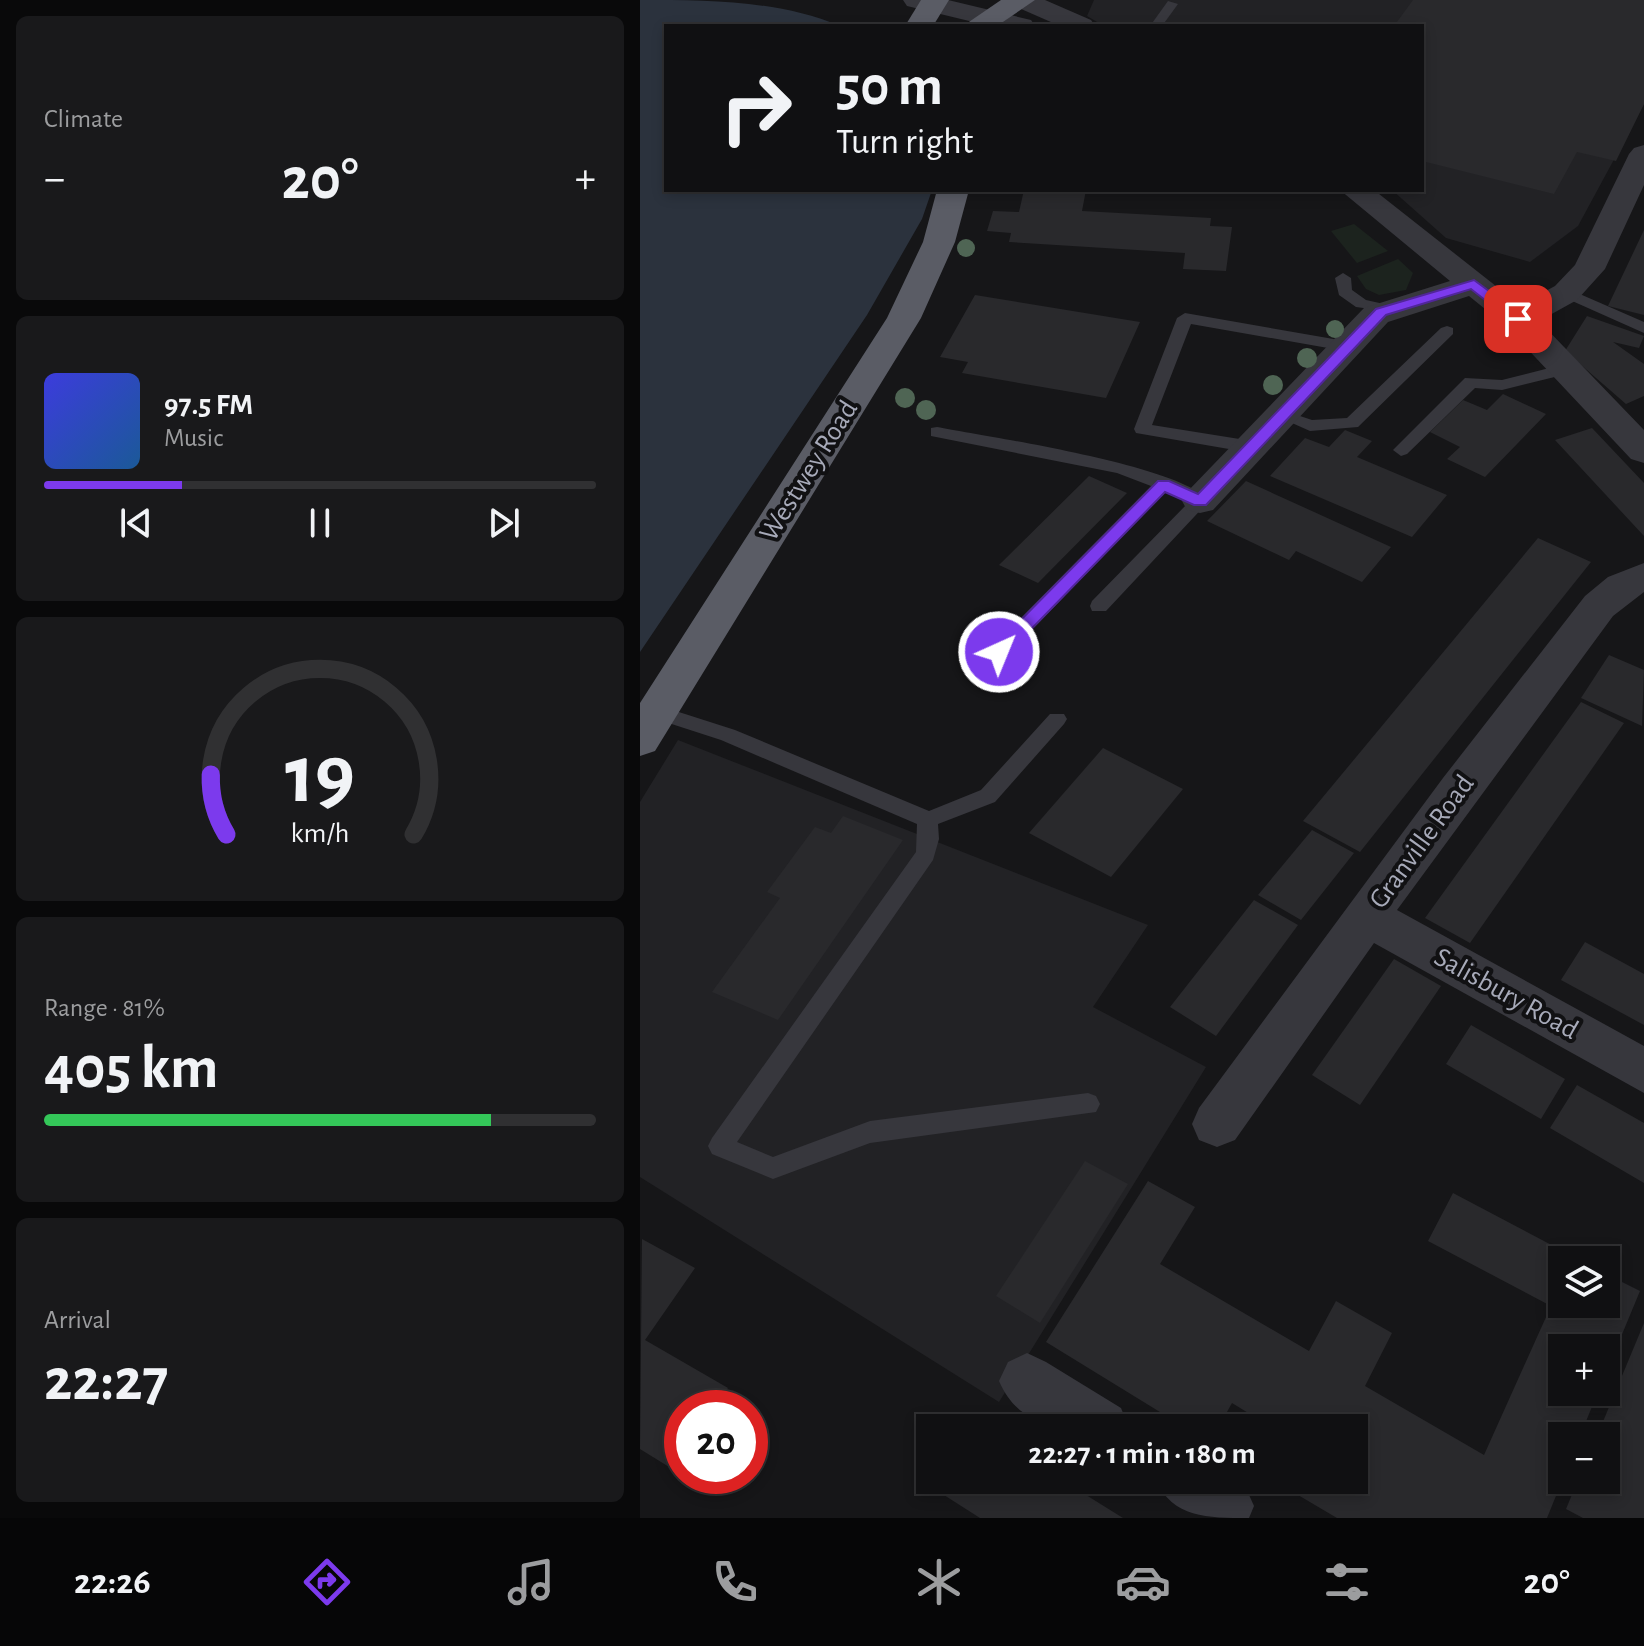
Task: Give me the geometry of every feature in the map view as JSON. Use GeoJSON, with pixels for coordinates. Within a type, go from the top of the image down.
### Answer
{"type":"FeatureCollection","features":[{"type":"Feature","properties":{"kind":"highway"},"geometry":{"type":"LineString","coordinates":[[984,21],[1022,0]]}},
{"type":"Feature","properties":{"kind":"highway","name":"Westwey Road"},"geometry":{"type":"LineString","coordinates":[[649,726],[904,318],[939,242],[952,192]]}},
{"type":"Feature","properties":{"kind":"street"},"geometry":{"type":"LineString","coordinates":[[1022,0],[1077,24]]}},
{"type":"Feature","properties":{"kind":"street"},"geometry":{"type":"LineString","coordinates":[[926,7],[1007,24]]}},
{"type":"Feature","properties":{"kind":"street"},"geometry":{"type":"LineString","coordinates":[[1518,319],[1566,293],[1589,269],[1644,154]]}},
{"type":"Feature","properties":{"kind":"street"},"geometry":{"type":"LineString","coordinates":[[1358,192],[1518,319],[1644,451]]}},
{"type":"Feature","properties":{"kind":"street"},"geometry":{"type":"LineString","coordinates":[[1200,501],[1376,315],[1474,284]]}},
{"type":"Feature","properties":{"kind":"street","name":"Granville Road"},"geometry":{"type":"LineString","coordinates":[[1217,1124],[1458,790],[1599,606],[1622,587],[1644,576]]}},
{"type":"Feature","properties":{"kind":"street","name":"Salisbury Road"},"geometry":{"type":"LineString","coordinates":[[1368,917],[1644,1071]]}},
{"type":"Feature","properties":{"kind":"street"},"geometry":{"type":"LineString","coordinates":[[1027,1381],[1079,1414]]}},
{"type":"Feature","properties":{"kind":"lane"},"geometry":{"type":"LineString","coordinates":[[1157,24],[1172,4]]}},
{"type":"Feature","properties":{"kind":"lane"},"geometry":{"type":"LineString","coordinates":[[1343,278],[1344,292],[1352,300],[1388,309]]}},
{"type":"Feature","properties":{"kind":"lane"},"geometry":{"type":"LineString","coordinates":[[1566,293],[1644,328]]}},
{"type":"Feature","properties":{"kind":"lane"},"geometry":{"type":"LineString","coordinates":[[1252,447],[1142,429],[1185,318],[1345,346]]}},
{"type":"Feature","properties":{"kind":"lane"},"geometry":{"type":"LineString","coordinates":[[1282,415],[1310,426],[1352,423],[1447,331]]}},
{"type":"Feature","properties":{"kind":"lane"},"geometry":{"type":"LineString","coordinates":[[1401,450],[1471,382],[1502,385],[1565,369]]}},
{"type":"Feature","properties":{"kind":"lane"},"geometry":{"type":"LineString","coordinates":[[937,432],[1121,468],[1200,501],[1099,606]]}},
{"type":"Feature","properties":{"kind":"lane"},"geometry":{"type":"LineString","coordinates":[[999,652],[1163,484]]}},
{"type":"Feature","properties":{"kind":"lane"},"geometry":{"type":"LineString","coordinates":[[927,820],[988,796],[1057,719]]}},
{"type":"Feature","properties":{"kind":"lane"},"geometry":{"type":"LineString","coordinates":[[649,726],[728,735],[917,813],[927,820],[929,839],[926,854],[720,1146],[773,1168],[870,1132],[1088,1104]]}},
{"type":"Feature","properties":{"kind":"shaded area"},"geometry":{"type":"Polygon","coordinates":[[[640,0],[742,3],[816,17],[835,24],[664,24],[664,192],[931,192],[922,219],[867,315],[640,652],[640,0]]]}},
{"type":"Feature","properties":{"kind":"shaded area"},"geometry":{"type":"Polygon","coordinates":[[[1094,0],[1644,0],[1644,104],[1578,226],[1530,262],[1446,238],[1394,192],[1424,192],[1424,24],[1101,24],[1087,16],[1094,0]]]}},
{"type":"Feature","properties":{"kind":"shaded area"},"geometry":{"type":"Polygon","coordinates":[[[1354,224],[1388,251],[1357,263],[1331,231],[1354,224]]]}},
{"type":"Feature","properties":{"kind":"shaded area"},"geometry":{"type":"Polygon","coordinates":[[[1398,259],[1413,273],[1406,290],[1379,295],[1366,289],[1357,276],[1398,259]]]}},
{"type":"Feature","properties":{"kind":"shaded area"},"geometry":{"type":"Polygon","coordinates":[[[678,740],[1148,925],[1093,1007],[1206,1067],[999,1402],[640,1177],[640,802],[678,740]]]}},
{"type":"Feature","properties":{"kind":"building"},"geometry":{"type":"Polygon","coordinates":[[[1413,0],[1644,0],[1644,104],[1616,161],[1577,152],[1554,194],[1424,162],[1424,24],[1395,24],[1413,0]]]}},
{"type":"Feature","properties":{"kind":"building"},"geometry":{"type":"Polygon","coordinates":[[[1024,192],[1086,192],[1082,211],[1211,218],[1210,226],[1232,227],[1226,271],[1183,269],[1185,253],[1009,242],[1011,233],[987,231],[993,211],[1019,212],[1024,192]]]}},
{"type":"Feature","properties":{"kind":"building"},"geometry":{"type":"Polygon","coordinates":[[[1644,230],[1644,315],[1608,306],[1644,230]]]}},
{"type":"Feature","properties":{"kind":"building"},"geometry":{"type":"Polygon","coordinates":[[[975,295],[1140,322],[1106,398],[962,373],[968,362],[940,357],[975,295]]]}},
{"type":"Feature","properties":{"kind":"building"},"geometry":{"type":"Polygon","coordinates":[[[1587,316],[1644,336],[1639,348],[1613,342],[1644,364],[1644,396],[1626,404],[1565,351],[1587,316]]]}},
{"type":"Feature","properties":{"kind":"building"},"geometry":{"type":"Polygon","coordinates":[[[1503,394],[1546,414],[1485,477],[1447,459],[1460,447],[1430,432],[1463,400],[1487,410],[1503,394]]]}},
{"type":"Feature","properties":{"kind":"building"},"geometry":{"type":"Polygon","coordinates":[[[1592,428],[1644,483],[1644,536],[1555,440],[1592,428]]]}},
{"type":"Feature","properties":{"kind":"building"},"geometry":{"type":"Polygon","coordinates":[[[1345,430],[1372,441],[1357,457],[1447,495],[1412,537],[1270,476],[1305,438],[1329,447],[1345,430]]]}},
{"type":"Feature","properties":{"kind":"building"},"geometry":{"type":"Polygon","coordinates":[[[1089,476],[1127,493],[1038,583],[999,565],[1089,476]]]}},
{"type":"Feature","properties":{"kind":"building"},"geometry":{"type":"Polygon","coordinates":[[[1246,481],[1391,547],[1362,582],[1296,551],[1289,560],[1207,521],[1246,481]]]}},
{"type":"Feature","properties":{"kind":"building"},"geometry":{"type":"Polygon","coordinates":[[[1538,538],[1591,562],[1360,852],[1303,821],[1538,538]]]}},
{"type":"Feature","properties":{"kind":"building"},"geometry":{"type":"Polygon","coordinates":[[[1609,655],[1644,670],[1642,726],[1581,698],[1609,655]]]}},
{"type":"Feature","properties":{"kind":"building"},"geometry":{"type":"Polygon","coordinates":[[[1581,702],[1624,723],[1470,943],[1425,918],[1581,702]]]}},
{"type":"Feature","properties":{"kind":"building"},"geometry":{"type":"Polygon","coordinates":[[[1103,748],[1183,789],[1111,877],[1029,833],[1103,748]]]}},
{"type":"Feature","properties":{"kind":"building"},"geometry":{"type":"Polygon","coordinates":[[[843,816],[903,840],[778,1020],[712,992],[780,898],[767,892],[815,827],[831,833],[843,816]]]}},
{"type":"Feature","properties":{"kind":"building"},"geometry":{"type":"Polygon","coordinates":[[[1312,830],[1354,853],[1301,920],[1258,895],[1312,830]]]}},
{"type":"Feature","properties":{"kind":"building"},"geometry":{"type":"Polygon","coordinates":[[[1254,900],[1298,925],[1216,1036],[1170,1007],[1254,900]]]}},
{"type":"Feature","properties":{"kind":"building"},"geometry":{"type":"Polygon","coordinates":[[[1585,942],[1644,974],[1644,1025],[1561,980],[1585,942]]]}},
{"type":"Feature","properties":{"kind":"building"},"geometry":{"type":"Polygon","coordinates":[[[1394,959],[1441,986],[1360,1105],[1312,1075],[1394,959]]]}},
{"type":"Feature","properties":{"kind":"building"},"geometry":{"type":"Polygon","coordinates":[[[1471,1025],[1565,1079],[1541,1119],[1446,1064],[1471,1025]]]}},
{"type":"Feature","properties":{"kind":"building"},"geometry":{"type":"Polygon","coordinates":[[[1577,1085],[1644,1123],[1644,1183],[1550,1128],[1577,1085]]]}},
{"type":"Feature","properties":{"kind":"building"},"geometry":{"type":"Polygon","coordinates":[[[1085,1161],[1128,1184],[1040,1323],[996,1296],[1085,1161]]]}},
{"type":"Feature","properties":{"kind":"building"},"geometry":{"type":"Polygon","coordinates":[[[1148,1181],[1195,1207],[1160,1264],[1309,1351],[1336,1301],[1392,1333],[1365,1386],[1484,1455],[1548,1313],[1548,1318],[1620,1318],[1620,1281],[1640,1291],[1620,1339],[1620,1334],[1548,1334],[1548,1406],[1592,1406],[1586,1422],[1548,1422],[1548,1494],[1557,1494],[1547,1518],[1337,1518],[1298,1495],[1368,1494],[1368,1414],[1250,1414],[1232,1403],[1226,1414],[1163,1414],[1046,1342],[1148,1181]]]}},
{"type":"Feature","properties":{"kind":"building"},"geometry":{"type":"Polygon","coordinates":[[[1453,1193],[1553,1246],[1548,1246],[1548,1304],[1428,1241],[1453,1193]]]}},
{"type":"Feature","properties":{"kind":"building"},"geometry":{"type":"Polygon","coordinates":[[[642,1239],[695,1268],[645,1340],[728,1388],[664,1390],[664,1464],[640,1449],[642,1239]]]}},
{"type":"Feature","properties":{"kind":"building"},"geometry":{"type":"Polygon","coordinates":[[[1644,1323],[1644,1518],[1583,1518],[1566,1509],[1572,1494],[1620,1494],[1620,1422],[1603,1422],[1609,1406],[1620,1406],[1620,1381],[1644,1323]]]}},
{"type":"Feature","properties":{"kind":"building"},"geometry":{"type":"Polygon","coordinates":[[[942,1494],[1084,1494],[1123,1518],[980,1518],[942,1494]]]}},
{"type":"Feature","properties":{"kind":"route"},"geometry":{"type":"LineString","coordinates":[[999,652],[1163,484],[1200,501],[1376,315],[1474,284],[1518,319]]}}]}
